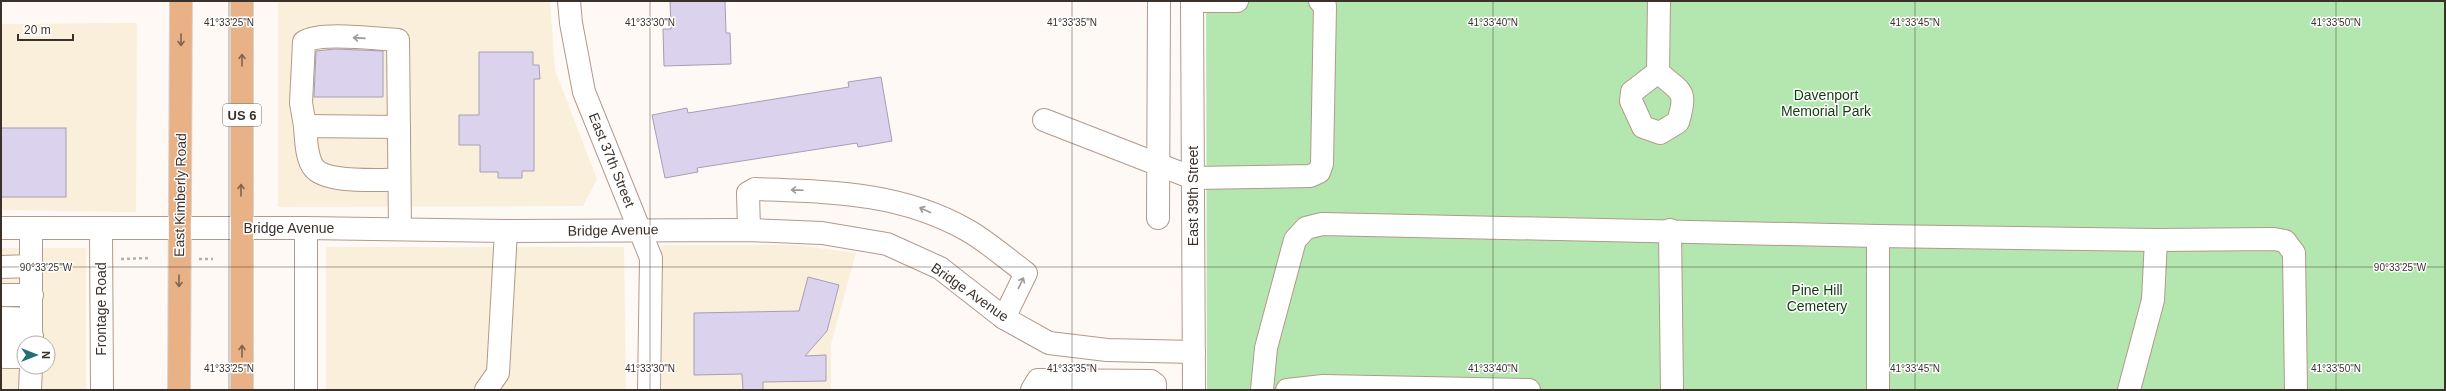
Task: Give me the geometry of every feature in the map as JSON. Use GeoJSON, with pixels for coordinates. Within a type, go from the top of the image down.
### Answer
{"type":"FeatureCollection","features":[{"type":"Feature","properties":{"kind":"main road","name":"East Kimberly Road"},"geometry":{"type":"LineString","coordinates":[[179,390],[181,1]]}},
{"type":"Feature","properties":{"kind":"main road","name":"US 6"},"geometry":{"type":"LineString","coordinates":[[242,1],[242,390]]}},
{"type":"Feature","properties":{"kind":"street","name":"East 37th Street"},"geometry":{"type":"LineString","coordinates":[[569,1],[571,23],[584,92],[641,230],[651,258],[649,390]]}},
{"type":"Feature","properties":{"kind":"street"},"geometry":{"type":"LineString","coordinates":[[1158,218],[1159,1]]}},
{"type":"Feature","properties":{"kind":"street"},"geometry":{"type":"LineString","coordinates":[[1192,1],[1237,1]]}},
{"type":"Feature","properties":{"kind":"street","name":"East 39th Street"},"geometry":{"type":"LineString","coordinates":[[1192,1],[1194,390]]}},
{"type":"Feature","properties":{"kind":"street"},"geometry":{"type":"LineString","coordinates":[[1044,120],[1193,178],[1310,176],[1319,172],[1322,164],[1325,6],[1320,1]]}},
{"type":"Feature","properties":{"kind":"street"},"geometry":{"type":"LineString","coordinates":[[1658,72],[1659,1]]}},
{"type":"Feature","properties":{"kind":"street"},"geometry":{"type":"LineString","coordinates":[[399,180],[340,178],[324,174],[314,168],[309,158],[301,102],[304,42],[310,38],[348,37],[398,40],[400,229]]}},
{"type":"Feature","properties":{"kind":"street"},"geometry":{"type":"LineString","coordinates":[[305,126],[399,127]]}},
{"type":"Feature","properties":{"kind":"street"},"geometry":{"type":"LineString","coordinates":[[749,230],[748,193],[756,189],[818,191],[883,198],[920,208],[968,230],[1026,273],[1004,318]]}},
{"type":"Feature","properties":{"kind":"street"},"geometry":{"type":"LineString","coordinates":[[1262,390],[1266,348],[1295,240],[1306,228],[1322,224],[1670,230],[1878,236],[2156,240],[2274,239],[2285,241],[2294,253],[2296,390]]}},
{"type":"Feature","properties":{"kind":"street","name":"Bridge Avenue"},"geometry":{"type":"LineString","coordinates":[[1,228],[306,228],[506,232],[749,230],[822,233],[887,244],[940,268],[1004,318],[1050,343],[1094,348],[1194,352]]}},
{"type":"Feature","properties":{"kind":"street"},"geometry":{"type":"LineString","coordinates":[[9,342],[31,333],[31,228]]}},
{"type":"Feature","properties":{"kind":"street","name":"Frontage Road"},"geometry":{"type":"LineString","coordinates":[[101,228],[102,390]]}},
{"type":"Feature","properties":{"kind":"street"},"geometry":{"type":"LineString","coordinates":[[306,228],[306,390]]}},
{"type":"Feature","properties":{"kind":"street"},"geometry":{"type":"LineString","coordinates":[[1670,230],[1672,390]]}},
{"type":"Feature","properties":{"kind":"street"},"geometry":{"type":"LineString","coordinates":[[486,390],[498,373],[506,232]]}},
{"type":"Feature","properties":{"kind":"street"},"geometry":{"type":"LineString","coordinates":[[1878,236],[1878,390]]}},
{"type":"Feature","properties":{"kind":"street"},"geometry":{"type":"LineString","coordinates":[[2129,390],[2153,300],[2156,240]]}},
{"type":"Feature","properties":{"kind":"street"},"geometry":{"type":"LineString","coordinates":[[1,267],[31,266]]}},
{"type":"Feature","properties":{"kind":"street"},"geometry":{"type":"LineString","coordinates":[[2,295],[32,295]]}},
{"type":"Feature","properties":{"kind":"street"},"geometry":{"type":"LineString","coordinates":[[1094,348],[1094,378]]}},
{"type":"Feature","properties":{"kind":"street"},"geometry":{"type":"LineString","coordinates":[[30,390],[31,375]]}},
{"type":"Feature","properties":{"kind":"street"},"geometry":{"type":"LineString","coordinates":[[1032,390],[1038,380],[1094,378],[1151,380],[1155,384],[1155,390]]}},
{"type":"Feature","properties":{"kind":"street"},"geometry":{"type":"LineString","coordinates":[[1288,390],[1324,386],[1529,390]]}},
{"type":"Feature","properties":{"kind":"path"},"geometry":{"type":"LineString","coordinates":[[116,259],[149,258]]}},
{"type":"Feature","properties":{"kind":"path"},"geometry":{"type":"LineString","coordinates":[[194,258],[213,259]]}},
{"type":"Feature","properties":{"kind":"shaded area"},"geometry":{"type":"Polygon","coordinates":[[[278,1],[550,1],[555,70],[597,179],[583,206],[278,207],[278,1]]]}},
{"type":"Feature","properties":{"kind":"shaded area"},"geometry":{"type":"Polygon","coordinates":[[[137,23],[136,212],[1,210],[1,24],[137,23]]]}},
{"type":"Feature","properties":{"kind":"shaded area"},"geometry":{"type":"Polygon","coordinates":[[[661,245],[796,245],[856,253],[831,344],[831,390],[662,390],[661,245]]]}},
{"type":"Feature","properties":{"kind":"shaded area"},"geometry":{"type":"Polygon","coordinates":[[[326,247],[624,247],[626,390],[326,390],[326,247]]]}},
{"type":"Feature","properties":{"kind":"shaded area"},"geometry":{"type":"Polygon","coordinates":[[[1,248],[86,248],[86,390],[1,390],[1,248]]]}},
{"type":"Feature","properties":{"kind":"green space"},"geometry":{"type":"Polygon","coordinates":[[[1206,1],[2445,1],[2445,390],[1207,390],[1206,1]]]}},
{"type":"Feature","properties":{"kind":"building"},"geometry":{"type":"Polygon","coordinates":[[[670,1],[725,1],[726,33],[730,33],[731,64],[664,66],[663,29],[671,29],[670,1]]]}},
{"type":"Feature","properties":{"kind":"building"},"geometry":{"type":"Polygon","coordinates":[[[335,49],[383,51],[383,97],[314,97],[316,51],[335,49]]]}},
{"type":"Feature","properties":{"kind":"building"},"geometry":{"type":"Polygon","coordinates":[[[479,52],[533,52],[533,65],[539,65],[540,79],[534,79],[534,171],[522,171],[522,178],[498,178],[498,172],[480,172],[480,145],[459,145],[459,115],[479,115],[479,52]]]}},
{"type":"Feature","properties":{"kind":"building"},"geometry":{"type":"Polygon","coordinates":[[[881,77],[892,141],[858,147],[857,143],[697,168],[698,172],[665,178],[652,115],[687,108],[688,113],[849,87],[848,82],[881,77]]]}},
{"type":"Feature","properties":{"kind":"building"},"geometry":{"type":"Polygon","coordinates":[[[1,128],[66,128],[66,197],[1,197],[1,128]]]}},
{"type":"Feature","properties":{"kind":"building"},"geometry":{"type":"Polygon","coordinates":[[[808,277],[839,285],[827,331],[805,356],[826,355],[826,381],[763,382],[763,390],[743,390],[742,374],[694,375],[694,313],[799,311],[808,277]]]}},
{"type":"Feature","properties":{"kind":"park label","name":"Davenport Memorial Park"},"geometry":{"type":"Point","coordinates":[1826,104]}},
{"type":"Feature","properties":{"kind":"park label","name":"Pine Hill Cemetery"},"geometry":{"type":"Point","coordinates":[1817,298]}}]}
